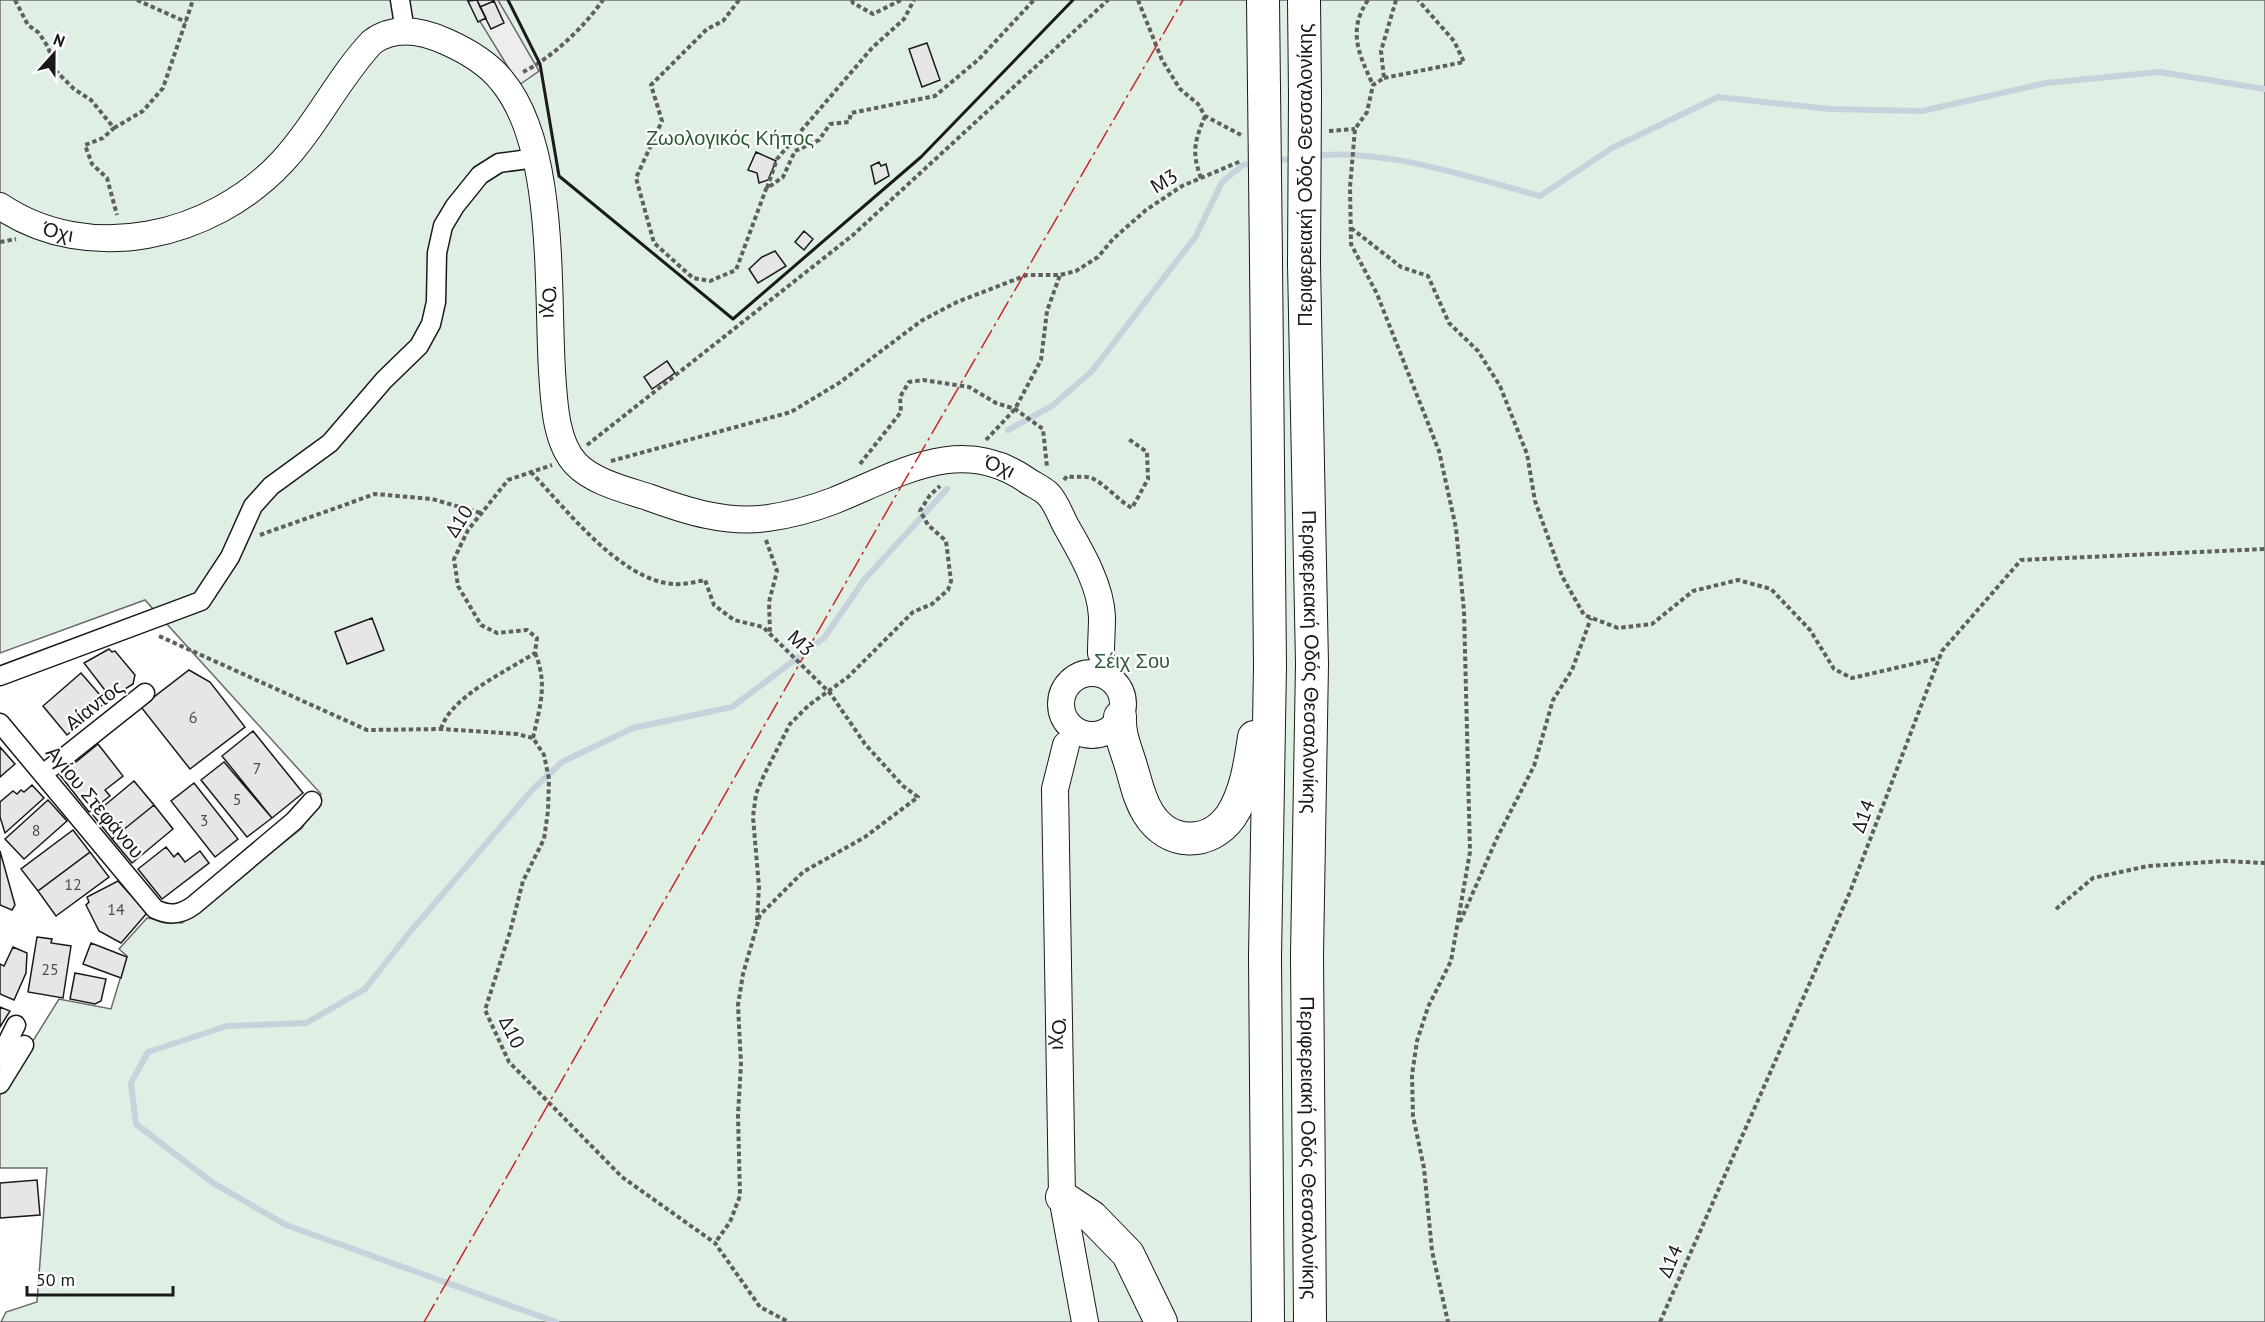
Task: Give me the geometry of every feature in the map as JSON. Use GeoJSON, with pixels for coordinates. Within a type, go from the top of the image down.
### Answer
{"type":"FeatureCollection","features":[{"type":"Feature","properties":{"kind":"highway","name":"Περιφερειακή Οδός Θεσσαλονίκης"},"geometry":{"type":"LineString","coordinates":[[1263,0],[1270,666],[1265,957],[1268,1322]]}},
{"type":"Feature","properties":{"kind":"highway","name":"Περιφερειακή Οδός Θεσσαλονίκης"},"geometry":{"type":"LineString","coordinates":[[1304,0],[1304,264],[1312,664],[1307,955],[1311,1322]]}},
{"type":"Feature","properties":{"kind":"highway"},"geometry":{"type":"LineString","coordinates":[[1120,717],[1119,729],[1124,745],[1148,813],[1154,822],[1170,834],[1190,840],[1204,838],[1230,817],[1244,788],[1270,666]]}},
{"type":"Feature","properties":{"kind":"highway"},"geometry":{"type":"LineString","coordinates":[[1062,1197],[1092,1216],[1128,1254],[1161,1322]]}},
{"type":"Feature","properties":{"kind":"main road","name":"Όχι"},"geometry":{"type":"LineString","coordinates":[[0,206],[27,222],[58,232],[124,239],[164,232],[203,218],[252,190],[290,153],[372,42],[389,33],[405,31],[441,39],[467,52],[494,72],[518,105],[536,158],[545,236],[554,394],[562,439],[571,458],[590,474],[654,499],[712,516],[758,519],[829,503],[939,460],[970,459],[1004,467],[1048,495],[1073,538],[1093,582],[1102,614],[1101,653],[1105,670],[1112,681]]}},
{"type":"Feature","properties":{"kind":"main road"},"geometry":{"type":"LineString","coordinates":[[1083,674],[1104,675],[1112,681],[1122,698],[1120,717],[1106,731],[1076,740],[1064,716],[1062,695],[1074,679],[1095,663],[1101,653]]}},
{"type":"Feature","properties":{"kind":"main road","name":"Όχι"},"geometry":{"type":"LineString","coordinates":[[1076,740],[1055,789],[1062,1197],[1085,1322]]}},
{"type":"Feature","properties":{"kind":"street"},"geometry":{"type":"LineString","coordinates":[[400,0],[405,31]]}},
{"type":"Feature","properties":{"kind":"street"},"geometry":{"type":"LineString","coordinates":[[0,676],[201,601],[216,582],[237,543],[253,506],[271,486],[330,443],[384,380],[419,346],[431,324],[436,302],[437,253],[443,226],[455,206],[480,175],[499,163],[536,158]]}},
{"type":"Feature","properties":{"kind":"street","name":"Αίαντος"},"geometry":{"type":"LineString","coordinates":[[43,774],[145,693]]}},
{"type":"Feature","properties":{"kind":"street","name":"Αγίου Στεφάνου"},"geometry":{"type":"LineString","coordinates":[[0,723],[155,909],[172,914],[188,909],[294,821],[312,801]]}},
{"type":"Feature","properties":{"kind":"street"},"geometry":{"type":"LineString","coordinates":[[0,1057],[16,1025]]}},
{"type":"Feature","properties":{"kind":"street"},"geometry":{"type":"LineString","coordinates":[[0,1084],[24,1046]]}},
{"type":"Feature","properties":{"kind":"path"},"geometry":{"type":"LineString","coordinates":[[15,0],[28,25],[39,33],[48,47],[56,70],[74,89],[91,100],[114,128]]}},
{"type":"Feature","properties":{"kind":"path"},"geometry":{"type":"LineString","coordinates":[[137,0],[186,22]]}},
{"type":"Feature","properties":{"kind":"path"},"geometry":{"type":"LineString","coordinates":[[124,239],[107,178],[92,164],[85,145],[103,138],[114,128],[143,111],[163,88],[193,0]]}},
{"type":"Feature","properties":{"kind":"path"},"geometry":{"type":"LineString","coordinates":[[530,69],[540,64],[594,12],[603,0]]}},
{"type":"Feature","properties":{"kind":"path"},"geometry":{"type":"LineString","coordinates":[[739,0],[723,21],[707,29],[651,85],[662,121],[636,178],[654,243],[693,278],[710,281],[736,270],[777,159],[872,48],[904,19],[914,0]]}},
{"type":"Feature","properties":{"kind":"path"},"geometry":{"type":"LineString","coordinates":[[852,0],[853,3],[873,14],[901,0]]}},
{"type":"Feature","properties":{"kind":"path"},"geometry":{"type":"LineString","coordinates":[[766,189],[783,177],[795,151],[819,140],[830,124],[849,122],[851,113],[935,96],[979,59],[1034,0]]}},
{"type":"Feature","properties":{"kind":"path"},"geometry":{"type":"LineString","coordinates":[[571,458],[853,235],[1108,0]]}},
{"type":"Feature","properties":{"kind":"path"},"geometry":{"type":"LineString","coordinates":[[1138,0],[1162,60],[1180,88],[1198,104],[1205,116],[1245,137]]}},
{"type":"Feature","properties":{"kind":"path"},"geometry":{"type":"LineString","coordinates":[[1368,0],[1361,10],[1354,32],[1373,85],[1367,112],[1355,129],[1350,187],[1351,244],[1377,294],[1439,451],[1456,528],[1464,611],[1470,852],[1451,961],[1428,1007],[1417,1041],[1412,1075],[1413,1116],[1424,1168],[1432,1251],[1448,1322]]}},
{"type":"Feature","properties":{"kind":"path"},"geometry":{"type":"LineString","coordinates":[[1384,78],[1381,51],[1396,0]]}},
{"type":"Feature","properties":{"kind":"path"},"geometry":{"type":"LineString","coordinates":[[1373,85],[1384,78],[1464,62],[1454,41],[1418,0]]}},
{"type":"Feature","properties":{"kind":"path"},"geometry":{"type":"LineString","coordinates":[[1201,178],[1194,158],[1196,139],[1205,116]]}},
{"type":"Feature","properties":{"kind":"path"},"geometry":{"type":"LineString","coordinates":[[1324,131],[1355,129]]}},
{"type":"Feature","properties":{"kind":"path","name":"Μ3"},"geometry":{"type":"LineString","coordinates":[[1060,275],[1076,271],[1098,257],[1113,239],[1146,210],[1182,186],[1250,156]]}},
{"type":"Feature","properties":{"kind":"path"},"geometry":{"type":"LineString","coordinates":[[1351,228],[1401,267],[1428,276],[1449,323],[1478,351],[1500,386],[1527,454],[1536,501],[1562,576],[1584,615],[1618,628],[1652,624],[1693,591],[1738,580],[1771,589],[1810,630],[1834,669],[1852,678],[1940,658]]}},
{"type":"Feature","properties":{"kind":"path"},"geometry":{"type":"LineString","coordinates":[[571,458],[611,461],[791,412],[838,383],[921,321],[957,302],[1028,275],[1060,275],[1047,311],[1041,360],[1015,409],[985,441]]}},
{"type":"Feature","properties":{"kind":"path","name":"Δ10"},"geometry":{"type":"LineString","coordinates":[[535,653],[537,638],[527,630],[497,633],[481,625],[458,586],[453,559],[468,530],[508,480],[571,458]]}},
{"type":"Feature","properties":{"kind":"path","name":"Μ3"},"geometry":{"type":"LineString","coordinates":[[531,472],[585,531],[622,562],[650,578],[673,584],[705,580],[714,605],[734,620],[763,627],[830,693],[866,744],[903,786],[918,797],[865,837],[803,872],[760,915],[757,923]]}},
{"type":"Feature","properties":{"kind":"path"},"geometry":{"type":"LineString","coordinates":[[715,1243],[730,1222],[740,1196],[738,1115],[741,1064],[738,1005],[743,974],[757,923],[759,887],[753,817],[756,794],[790,724],[809,705],[830,693],[913,612],[932,604],[948,590],[951,581],[946,542],[928,525],[920,511],[930,495],[940,486]]}},
{"type":"Feature","properties":{"kind":"path"},"geometry":{"type":"LineString","coordinates":[[237,543],[375,494],[432,500],[482,513]]}},
{"type":"Feature","properties":{"kind":"path"},"geometry":{"type":"LineString","coordinates":[[758,519],[777,571],[769,602],[770,634]]}},
{"type":"Feature","properties":{"kind":"path","name":"Δ14"},"geometry":{"type":"LineString","coordinates":[[1659,1322],[1850,892],[1942,651],[2021,560],[2265,549]]}},
{"type":"Feature","properties":{"kind":"path"},"geometry":{"type":"LineString","coordinates":[[1458,928],[1497,838],[1534,766],[1553,700],[1572,670],[1591,618]]}},
{"type":"Feature","properties":{"kind":"path"},"geometry":{"type":"LineString","coordinates":[[131,628],[367,730],[441,729],[517,734],[533,738],[542,698],[543,672],[535,653],[456,704],[444,716],[441,729]]}},
{"type":"Feature","properties":{"kind":"path","name":"Δ10"},"geometry":{"type":"LineString","coordinates":[[533,738],[544,755],[549,779],[544,839],[523,881],[510,932],[485,1010],[509,1062],[622,1176],[715,1243],[760,1306],[789,1322]]}},
{"type":"Feature","properties":{"kind":"path"},"geometry":{"type":"LineString","coordinates":[[2056,909],[2093,878],[2148,866],[2224,861],[2265,863]]}},
{"type":"Feature","properties":{"kind":"green space","name":"Σέιχ Σου"},"geometry":{"type":"Polygon","coordinates":[[[0,0],[2265,0],[2265,1322],[1,1322],[6,1312],[37,1302],[47,1168],[0,1168],[0,1094],[59,999],[111,1009],[127,956],[119,949],[147,918],[182,923],[302,828],[321,794],[145,600],[0,653],[0,0]]]}},
{"type":"Feature","properties":{"kind":"shaded area"},"geometry":{"type":"Polygon","coordinates":[[[467,0],[498,0],[539,71],[519,85],[467,0]]]}},
{"type":"Feature","properties":{"kind":"building"},"geometry":{"type":"Polygon","coordinates":[[[477,0],[486,18],[478,22],[468,1],[477,0]]]}},
{"type":"Feature","properties":{"kind":"building"},"geometry":{"type":"Polygon","coordinates":[[[477,0],[493,0],[494,1],[480,7],[477,0]]]}},
{"type":"Feature","properties":{"kind":"building"},"geometry":{"type":"Polygon","coordinates":[[[494,1],[504,23],[491,29],[480,7],[494,1]]]}},
{"type":"Feature","properties":{"kind":"building"},"geometry":{"type":"Polygon","coordinates":[[[927,43],[940,80],[922,87],[909,49],[927,43]]]}},
{"type":"Feature","properties":{"kind":"building"},"geometry":{"type":"Polygon","coordinates":[[[756,152],[776,161],[768,180],[759,183],[757,173],[748,170],[756,152]]]}},
{"type":"Feature","properties":{"kind":"building"},"geometry":{"type":"Polygon","coordinates":[[[879,162],[881,166],[886,164],[889,176],[875,184],[871,166],[879,162]]]}},
{"type":"Feature","properties":{"kind":"building"},"geometry":{"type":"Polygon","coordinates":[[[804,231],[813,239],[804,250],[795,242],[804,231]]]}},
{"type":"Feature","properties":{"kind":"building"},"geometry":{"type":"Polygon","coordinates":[[[775,251],[786,266],[758,283],[749,269],[762,257],[775,251]]]}},
{"type":"Feature","properties":{"kind":"building"},"geometry":{"type":"Polygon","coordinates":[[[667,361],[675,373],[652,389],[644,377],[667,361]]]}},
{"type":"Feature","properties":{"kind":"building"},"geometry":{"type":"Polygon","coordinates":[[[372,618],[384,650],[347,664],[335,632],[372,618]]]}},
{"type":"Feature","properties":{"kind":"building"},"geometry":{"type":"Polygon","coordinates":[[[109,649],[112,652],[115,651],[135,675],[133,684],[111,698],[84,663],[109,649]]]}},
{"type":"Feature","properties":{"kind":"building"},"geometry":{"type":"Polygon","coordinates":[[[189,670],[210,682],[245,727],[190,769],[141,707],[189,670]]]}},
{"type":"Feature","properties":{"kind":"building"},"geometry":{"type":"Polygon","coordinates":[[[81,673],[106,702],[67,735],[43,706],[81,673]]]}},
{"type":"Feature","properties":{"kind":"building"},"geometry":{"type":"Polygon","coordinates":[[[253,731],[303,793],[272,818],[222,756],[253,731]]]}},
{"type":"Feature","properties":{"kind":"building"},"geometry":{"type":"Polygon","coordinates":[[[98,744],[123,776],[105,790],[110,796],[89,812],[60,775],[98,744]]]}},
{"type":"Feature","properties":{"kind":"building"},"geometry":{"type":"Polygon","coordinates":[[[0,747],[15,764],[0,777],[0,747]]]}},
{"type":"Feature","properties":{"kind":"building"},"geometry":{"type":"Polygon","coordinates":[[[224,762],[272,818],[247,837],[201,780],[224,762]]]}},
{"type":"Feature","properties":{"kind":"building"},"geometry":{"type":"Polygon","coordinates":[[[134,781],[154,805],[112,839],[93,815],[134,781]]]}},
{"type":"Feature","properties":{"kind":"building"},"geometry":{"type":"Polygon","coordinates":[[[194,783],[238,839],[215,857],[171,801],[194,783]]]}},
{"type":"Feature","properties":{"kind":"building"},"geometry":{"type":"Polygon","coordinates":[[[32,785],[44,798],[5,833],[0,817],[0,802],[13,791],[17,794],[21,790],[24,792],[32,785]]]}},
{"type":"Feature","properties":{"kind":"building"},"geometry":{"type":"Polygon","coordinates":[[[48,800],[67,821],[24,859],[5,839],[48,800]]]}},
{"type":"Feature","properties":{"kind":"building"},"geometry":{"type":"Polygon","coordinates":[[[154,805],[173,829],[132,863],[112,839],[154,805]]]}},
{"type":"Feature","properties":{"kind":"building"},"geometry":{"type":"Polygon","coordinates":[[[73,830],[90,852],[38,891],[21,869],[73,830]]]}},
{"type":"Feature","properties":{"kind":"building"},"geometry":{"type":"Polygon","coordinates":[[[166,847],[174,857],[178,853],[185,862],[200,851],[209,863],[162,899],[138,869],[166,847]]]}},
{"type":"Feature","properties":{"kind":"building"},"geometry":{"type":"Polygon","coordinates":[[[0,851],[15,905],[12,910],[0,905],[0,851]]]}},
{"type":"Feature","properties":{"kind":"building"},"geometry":{"type":"Polygon","coordinates":[[[90,852],[109,877],[56,916],[38,891],[90,852]]]}},
{"type":"Feature","properties":{"kind":"building"},"geometry":{"type":"Polygon","coordinates":[[[118,881],[147,913],[121,943],[99,931],[86,905],[89,902],[87,897],[118,881]]]}},
{"type":"Feature","properties":{"kind":"building"},"geometry":{"type":"Polygon","coordinates":[[[37,937],[52,939],[51,943],[71,946],[63,998],[28,992],[37,937]]]}},
{"type":"Feature","properties":{"kind":"building"},"geometry":{"type":"Polygon","coordinates":[[[91,943],[127,957],[121,978],[83,964],[91,943]]]}},
{"type":"Feature","properties":{"kind":"building"},"geometry":{"type":"Polygon","coordinates":[[[13,947],[27,953],[26,973],[14,1000],[0,994],[0,964],[4,966],[13,947]]]}},
{"type":"Feature","properties":{"kind":"building"},"geometry":{"type":"Polygon","coordinates":[[[75,973],[106,979],[101,1001],[95,1004],[70,999],[75,973]]]}},
{"type":"Feature","properties":{"kind":"building"},"geometry":{"type":"Polygon","coordinates":[[[0,1007],[10,1011],[0,1027],[0,1007]]]}},
{"type":"Feature","properties":{"kind":"building"},"geometry":{"type":"Polygon","coordinates":[[[37,1180],[40,1215],[0,1218],[0,1183],[37,1180]]]}},
{"type":"Feature","properties":{"kind":"waterway"},"geometry":{"type":"LineString","coordinates":[[1312,156],[1339,154],[1397,160],[1457,173],[1540,196],[1612,148],[1718,97],[1830,109],[1922,111],[2046,83],[2160,72],[2265,89]]}},
{"type":"Feature","properties":{"kind":"waterway"},"geometry":{"type":"LineString","coordinates":[[1274,161],[1296,158]]}},
{"type":"Feature","properties":{"kind":"waterway"},"geometry":{"type":"LineString","coordinates":[[1008,430],[1052,406],[1092,371],[1196,236],[1222,182],[1243,165],[1255,163]]}},
{"type":"Feature","properties":{"kind":"waterway"},"geometry":{"type":"LineString","coordinates":[[556,1322],[286,1225],[213,1183],[136,1124],[131,1083],[148,1052],[227,1026],[306,1023],[365,989],[410,932],[533,789],[562,762],[633,728],[732,707],[824,638],[864,580],[947,489]]}},
{"type":"Feature","properties":{"kind":"wall"},"geometry":{"type":"LineString","coordinates":[[508,0],[540,64],[559,176],[733,319],[921,157],[1073,0]]}},
{"type":"Feature","properties":{"kind":"power"},"geometry":{"type":"LineString","coordinates":[[424,1322],[865,549],[1183,0]]}},
{"type":"Feature","properties":{"kind":"park label","name":"Ζωολογικός Κήπος"},"geometry":{"type":"Point","coordinates":[730,138]}}]}
